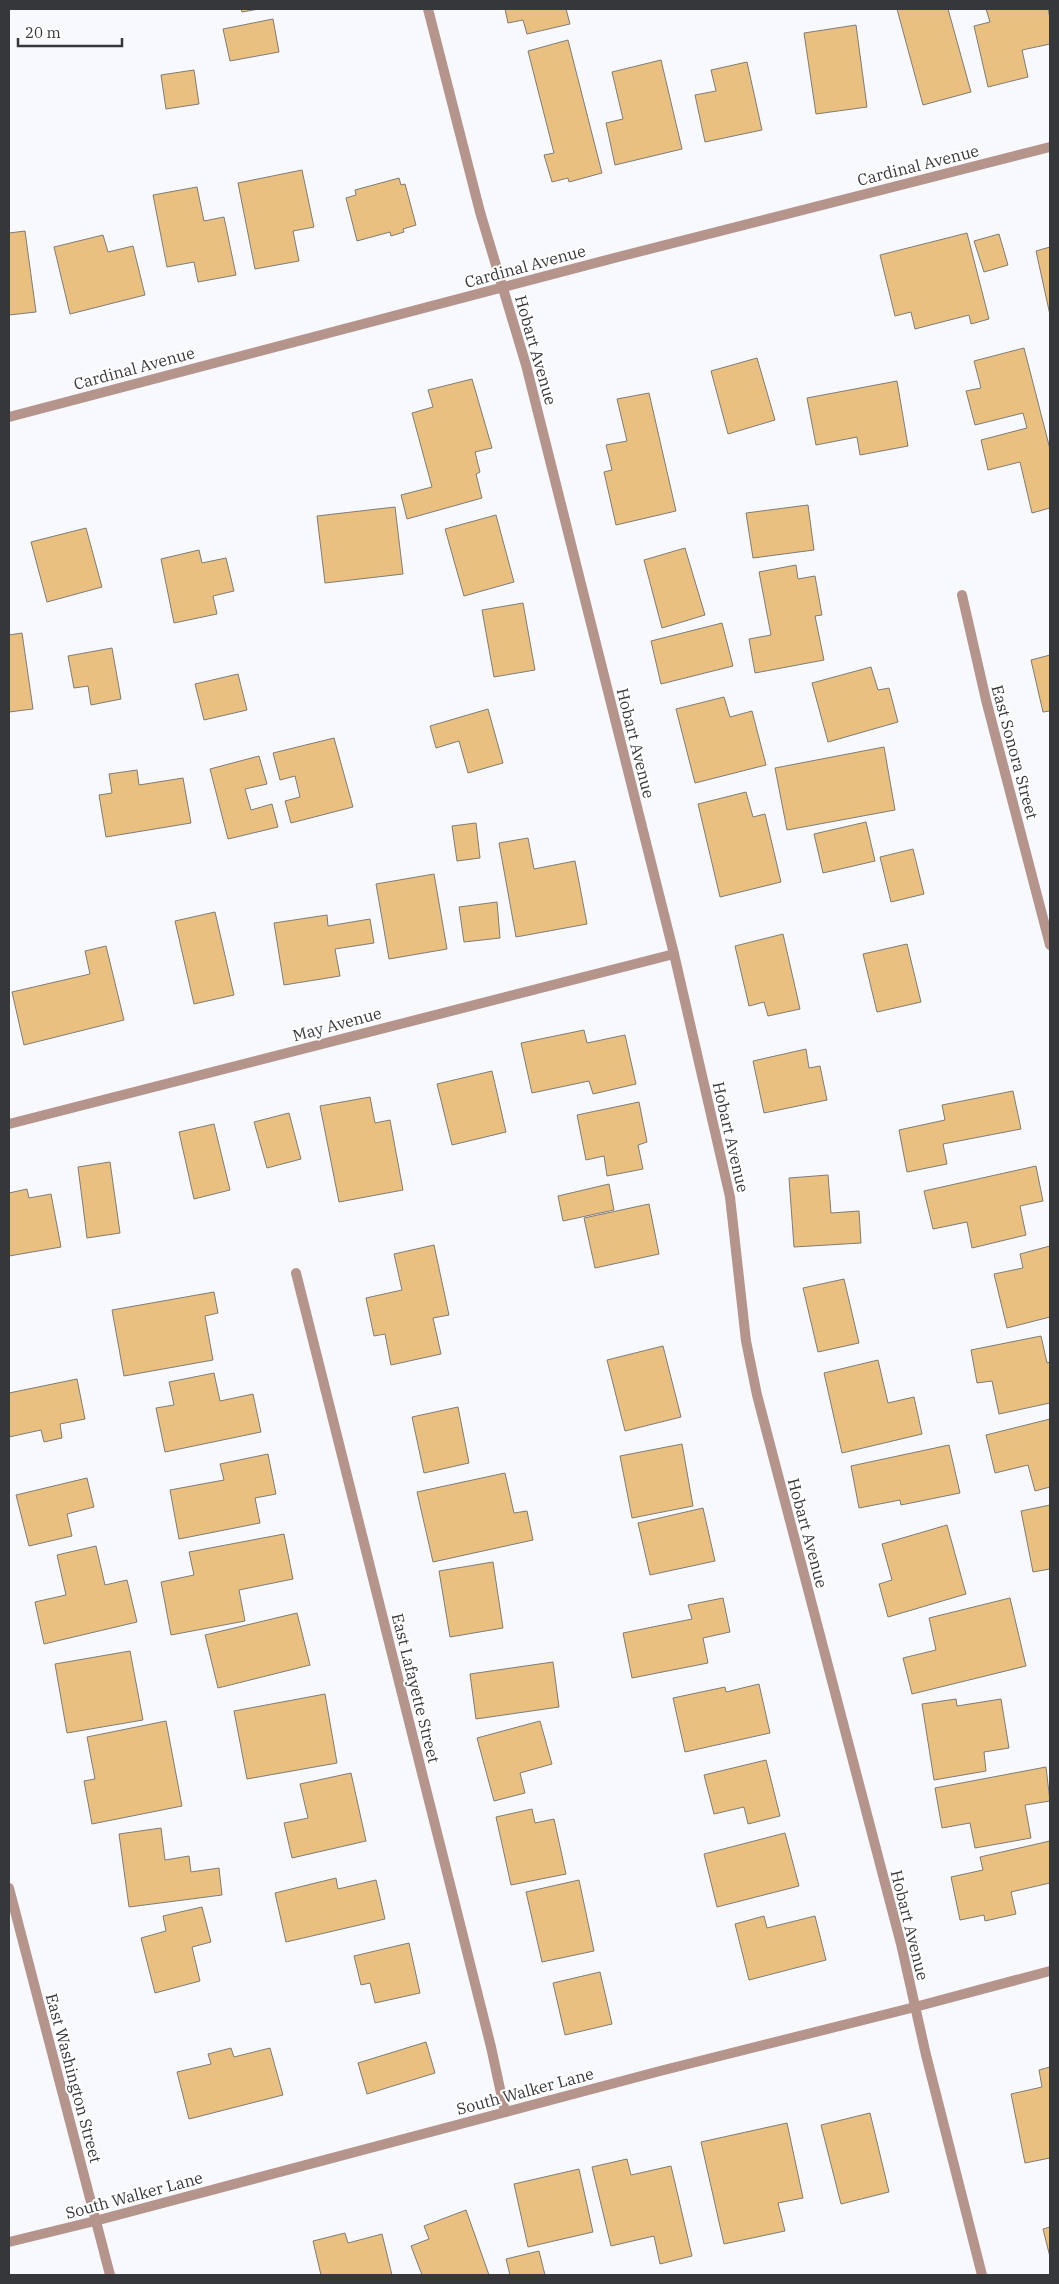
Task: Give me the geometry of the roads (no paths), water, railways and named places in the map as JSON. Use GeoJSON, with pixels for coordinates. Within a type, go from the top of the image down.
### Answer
{"type":"FeatureCollection","features":[{"type":"Feature","properties":{"kind":"street","name":"Hobart Avenue"},"geometry":{"type":"LineString","coordinates":[[428,9],[480,212],[528,374],[674,954],[730,1197],[746,1341],[757,1395],[901,1944],[982,2275]]}},
{"type":"Feature","properties":{"kind":"street","name":"Cardinal Avenue"},"geometry":{"type":"LineString","coordinates":[[9,417],[622,256],[1050,147]]}},
{"type":"Feature","properties":{"kind":"street","name":"East Sonora Street"},"geometry":{"type":"LineString","coordinates":[[962,595],[986,700],[1050,945]]}},
{"type":"Feature","properties":{"kind":"street","name":"May Avenue"},"geometry":{"type":"LineString","coordinates":[[9,1124],[674,954]]}},
{"type":"Feature","properties":{"kind":"street","name":"East Lafayette Street"},"geometry":{"type":"LineString","coordinates":[[296,1273],[489,2038],[505,2112]]}},
{"type":"Feature","properties":{"kind":"street","name":"East Washington Street"},"geometry":{"type":"LineString","coordinates":[[9,1888],[110,2275]]}},
{"type":"Feature","properties":{"kind":"street","name":"South Walker Lane"},"geometry":{"type":"LineString","coordinates":[[9,2242],[96,2221],[660,2070],[915,2007],[1050,1971]]}}]}
